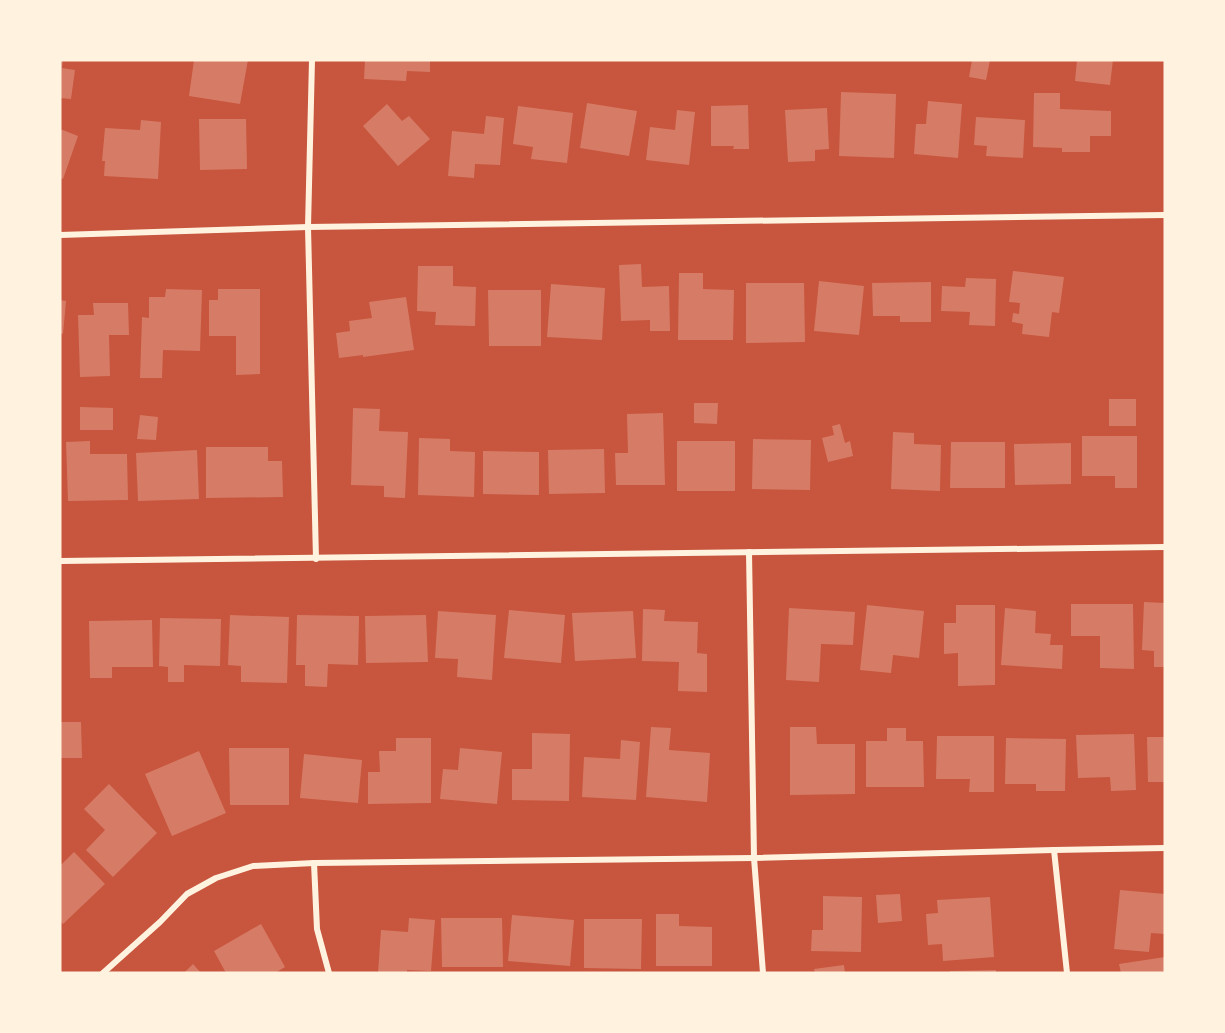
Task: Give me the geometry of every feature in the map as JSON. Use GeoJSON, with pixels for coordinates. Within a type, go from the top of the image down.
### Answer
{"type":"FeatureCollection","features":[{"type":"Feature","properties":{"kind":"street"},"geometry":{"type":"LineString","coordinates":[[312,60],[308,227],[316,559]]}},
{"type":"Feature","properties":{"kind":"street"},"geometry":{"type":"LineString","coordinates":[[60,235],[308,227],[1165,215]]}},
{"type":"Feature","properties":{"kind":"street"},"geometry":{"type":"LineString","coordinates":[[60,561],[1165,547]]}},
{"type":"Feature","properties":{"kind":"street"},"geometry":{"type":"LineString","coordinates":[[749,552],[754,858],[763,973]]}},
{"type":"Feature","properties":{"kind":"street"},"geometry":{"type":"LineString","coordinates":[[103,973],[188,894],[216,878],[253,866],[314,863],[754,858],[1165,848]]}},
{"type":"Feature","properties":{"kind":"street"},"geometry":{"type":"LineString","coordinates":[[1054,850],[1067,973]]}},
{"type":"Feature","properties":{"kind":"street"},"geometry":{"type":"LineString","coordinates":[[314,863],[317,929],[329,973]]}},
{"type":"Feature","properties":{"kind":"building"},"geometry":{"type":"Polygon","coordinates":[[[60,60],[63,60],[62,68],[75,70],[71,99],[60,98],[60,60]]]}},
{"type":"Feature","properties":{"kind":"building"},"geometry":{"type":"Polygon","coordinates":[[[194,60],[248,60],[240,104],[189,96],[194,60]]]}},
{"type":"Feature","properties":{"kind":"building"},"geometry":{"type":"Polygon","coordinates":[[[365,60],[430,60],[430,72],[407,71],[406,81],[364,79],[365,60]]]}},
{"type":"Feature","properties":{"kind":"building"},"geometry":{"type":"Polygon","coordinates":[[[972,60],[990,60],[986,80],[969,77],[972,60]]]}},
{"type":"Feature","properties":{"kind":"building"},"geometry":{"type":"Polygon","coordinates":[[[1077,60],[1113,60],[1110,85],[1075,81],[1077,60]]]}},
{"type":"Feature","properties":{"kind":"building"},"geometry":{"type":"Polygon","coordinates":[[[841,92],[896,94],[894,158],[839,156],[841,92]]]}},
{"type":"Feature","properties":{"kind":"building"},"geometry":{"type":"Polygon","coordinates":[[[1034,93],[1060,93],[1060,109],[1111,111],[1111,136],[1090,136],[1090,152],[1062,152],[1062,148],[1033,147],[1034,93]]]}},
{"type":"Feature","properties":{"kind":"building"},"geometry":{"type":"Polygon","coordinates":[[[928,101],[962,104],[958,158],[914,154],[916,124],[926,124],[928,101]]]}},
{"type":"Feature","properties":{"kind":"building"},"geometry":{"type":"Polygon","coordinates":[[[587,103],[637,111],[629,156],[580,148],[587,103]]]}},
{"type":"Feature","properties":{"kind":"building"},"geometry":{"type":"Polygon","coordinates":[[[387,104],[402,121],[409,116],[430,139],[398,166],[363,126],[387,104]]]}},
{"type":"Feature","properties":{"kind":"building"},"geometry":{"type":"Polygon","coordinates":[[[748,105],[749,149],[733,149],[734,146],[711,146],[711,106],[748,105]]]}},
{"type":"Feature","properties":{"kind":"building"},"geometry":{"type":"Polygon","coordinates":[[[518,106],[573,113],[567,163],[531,159],[533,147],[513,144],[518,106]]]}},
{"type":"Feature","properties":{"kind":"building"},"geometry":{"type":"Polygon","coordinates":[[[827,108],[829,149],[815,150],[815,161],[788,162],[785,110],[827,108]]]}},
{"type":"Feature","properties":{"kind":"building"},"geometry":{"type":"Polygon","coordinates":[[[677,110],[695,112],[689,165],[646,160],[650,127],[675,130],[677,110]]]}},
{"type":"Feature","properties":{"kind":"building"},"geometry":{"type":"Polygon","coordinates":[[[486,116],[504,118],[500,165],[475,164],[474,178],[448,176],[452,131],[484,134],[486,116]]]}},
{"type":"Feature","properties":{"kind":"building"},"geometry":{"type":"Polygon","coordinates":[[[976,117],[1025,120],[1023,158],[986,156],[987,146],[974,145],[976,117]]]}},
{"type":"Feature","properties":{"kind":"building"},"geometry":{"type":"Polygon","coordinates":[[[199,119],[246,119],[247,169],[200,170],[199,119]]]}},
{"type":"Feature","properties":{"kind":"building"},"geometry":{"type":"Polygon","coordinates":[[[141,120],[161,122],[158,179],[104,176],[105,161],[102,161],[105,128],[140,130],[141,120]]]}},
{"type":"Feature","properties":{"kind":"building"},"geometry":{"type":"Polygon","coordinates":[[[60,129],[78,136],[63,179],[60,178],[60,129]]]}},
{"type":"Feature","properties":{"kind":"building"},"geometry":{"type":"Polygon","coordinates":[[[641,264],[642,287],[669,286],[670,331],[650,331],[650,320],[621,321],[619,265],[641,264]]]}},
{"type":"Feature","properties":{"kind":"building"},"geometry":{"type":"Polygon","coordinates":[[[418,266],[453,266],[453,286],[476,287],[475,326],[435,325],[436,312],[417,311],[418,266]]]}},
{"type":"Feature","properties":{"kind":"building"},"geometry":{"type":"Polygon","coordinates":[[[1013,271],[1064,277],[1059,313],[1052,312],[1049,337],[1022,334],[1023,324],[1012,322],[1013,313],[1019,314],[1020,303],[1009,302],[1013,271]]]}},
{"type":"Feature","properties":{"kind":"building"},"geometry":{"type":"Polygon","coordinates":[[[679,273],[703,273],[703,289],[734,290],[733,340],[678,340],[679,273]]]}},
{"type":"Feature","properties":{"kind":"building"},"geometry":{"type":"Polygon","coordinates":[[[966,278],[996,279],[995,326],[969,325],[970,312],[941,311],[942,286],[965,287],[966,278]]]}},
{"type":"Feature","properties":{"kind":"building"},"geometry":{"type":"Polygon","coordinates":[[[819,281],[864,286],[859,335],[814,331],[819,281]]]}},
{"type":"Feature","properties":{"kind":"building"},"geometry":{"type":"Polygon","coordinates":[[[931,282],[931,322],[900,322],[900,316],[873,316],[872,283],[931,282]]]}},
{"type":"Feature","properties":{"kind":"building"},"geometry":{"type":"Polygon","coordinates":[[[746,283],[804,283],[805,342],[746,343],[746,283]]]}},
{"type":"Feature","properties":{"kind":"building"},"geometry":{"type":"Polygon","coordinates":[[[551,284],[605,288],[602,340],[547,337],[551,284]]]}},
{"type":"Feature","properties":{"kind":"building"},"geometry":{"type":"Polygon","coordinates":[[[166,289],[202,290],[200,351],[163,350],[162,378],[140,378],[142,317],[149,318],[149,297],[165,297],[166,289]]]}},
{"type":"Feature","properties":{"kind":"building"},"geometry":{"type":"Polygon","coordinates":[[[218,289],[260,289],[260,374],[236,375],[236,336],[209,336],[209,300],[218,300],[218,289]]]}},
{"type":"Feature","properties":{"kind":"building"},"geometry":{"type":"Polygon","coordinates":[[[488,290],[541,290],[541,346],[489,346],[488,290]]]}},
{"type":"Feature","properties":{"kind":"building"},"geometry":{"type":"Polygon","coordinates":[[[406,297],[414,350],[339,358],[336,333],[350,331],[349,321],[372,318],[369,302],[406,297]]]}},
{"type":"Feature","properties":{"kind":"building"},"geometry":{"type":"Polygon","coordinates":[[[60,300],[66,301],[63,334],[60,333],[60,300]]]}},
{"type":"Feature","properties":{"kind":"building"},"geometry":{"type":"Polygon","coordinates":[[[93,303],[128,303],[129,335],[109,335],[110,376],[80,377],[78,315],[94,315],[93,303]]]}},
{"type":"Feature","properties":{"kind":"building"},"geometry":{"type":"Polygon","coordinates":[[[1109,399],[1136,399],[1136,426],[1109,426],[1109,399]]]}},
{"type":"Feature","properties":{"kind":"building"},"geometry":{"type":"Polygon","coordinates":[[[694,403],[718,403],[717,424],[694,423],[694,403]]]}},
{"type":"Feature","properties":{"kind":"building"},"geometry":{"type":"Polygon","coordinates":[[[80,407],[113,408],[113,430],[80,430],[80,407]]]}},
{"type":"Feature","properties":{"kind":"building"},"geometry":{"type":"Polygon","coordinates":[[[353,408],[380,409],[379,431],[408,432],[405,498],[384,497],[384,486],[351,485],[353,408]]]}},
{"type":"Feature","properties":{"kind":"building"},"geometry":{"type":"Polygon","coordinates":[[[663,413],[665,485],[616,485],[615,453],[628,453],[627,414],[663,413]]]}},
{"type":"Feature","properties":{"kind":"building"},"geometry":{"type":"Polygon","coordinates":[[[140,415],[158,417],[156,440],[137,439],[140,415]]]}},
{"type":"Feature","properties":{"kind":"building"},"geometry":{"type":"Polygon","coordinates":[[[840,424],[845,443],[850,441],[853,456],[828,462],[822,438],[834,435],[832,426],[840,424]]]}},
{"type":"Feature","properties":{"kind":"building"},"geometry":{"type":"Polygon","coordinates":[[[893,432],[914,433],[914,444],[941,445],[940,491],[891,489],[893,432]]]}},
{"type":"Feature","properties":{"kind":"building"},"geometry":{"type":"Polygon","coordinates":[[[1082,436],[1137,436],[1137,488],[1115,488],[1115,476],[1082,476],[1082,436]]]}},
{"type":"Feature","properties":{"kind":"building"},"geometry":{"type":"Polygon","coordinates":[[[419,438],[450,439],[450,451],[475,452],[474,497],[418,495],[419,438]]]}},
{"type":"Feature","properties":{"kind":"building"},"geometry":{"type":"Polygon","coordinates":[[[753,439],[811,440],[810,490],[752,489],[753,439]]]}},
{"type":"Feature","properties":{"kind":"building"},"geometry":{"type":"Polygon","coordinates":[[[90,441],[90,454],[127,454],[128,500],[68,501],[66,442],[90,441]]]}},
{"type":"Feature","properties":{"kind":"building"},"geometry":{"type":"Polygon","coordinates":[[[677,441],[735,441],[735,491],[677,491],[677,441]]]}},
{"type":"Feature","properties":{"kind":"building"},"geometry":{"type":"Polygon","coordinates":[[[951,442],[1005,442],[1005,488],[950,488],[951,442]]]}},
{"type":"Feature","properties":{"kind":"building"},"geometry":{"type":"Polygon","coordinates":[[[1071,443],[1071,484],[1015,485],[1014,444],[1071,443]]]}},
{"type":"Feature","properties":{"kind":"building"},"geometry":{"type":"Polygon","coordinates":[[[206,447],[268,447],[268,461],[282,461],[283,497],[206,498],[206,447]]]}},
{"type":"Feature","properties":{"kind":"building"},"geometry":{"type":"Polygon","coordinates":[[[604,449],[605,493],[549,494],[548,450],[604,449]]]}},
{"type":"Feature","properties":{"kind":"building"},"geometry":{"type":"Polygon","coordinates":[[[197,450],[199,499],[138,501],[136,453],[197,450]]]}},
{"type":"Feature","properties":{"kind":"building"},"geometry":{"type":"Polygon","coordinates":[[[483,451],[539,452],[539,495],[483,494],[483,451]]]}},
{"type":"Feature","properties":{"kind":"building"},"geometry":{"type":"Polygon","coordinates":[[[1144,602],[1165,603],[1165,667],[1154,667],[1154,651],[1142,650],[1144,602]]]}},
{"type":"Feature","properties":{"kind":"building"},"geometry":{"type":"Polygon","coordinates":[[[1071,604],[1133,604],[1134,669],[1100,668],[1100,636],[1071,636],[1071,604]]]}},
{"type":"Feature","properties":{"kind":"building"},"geometry":{"type":"Polygon","coordinates":[[[867,605],[924,611],[919,658],[893,655],[891,673],[860,670],[867,605]]]}},
{"type":"Feature","properties":{"kind":"building"},"geometry":{"type":"Polygon","coordinates":[[[956,605],[995,605],[995,685],[958,686],[958,653],[944,654],[944,623],[956,623],[956,605]]]}},
{"type":"Feature","properties":{"kind":"building"},"geometry":{"type":"Polygon","coordinates":[[[789,608],[855,612],[853,645],[821,644],[819,682],[786,680],[789,608]]]}},
{"type":"Feature","properties":{"kind":"building"},"geometry":{"type":"Polygon","coordinates":[[[1005,608],[1036,611],[1035,633],[1051,634],[1050,645],[1063,645],[1062,669],[1001,665],[1005,608]]]}},
{"type":"Feature","properties":{"kind":"building"},"geometry":{"type":"Polygon","coordinates":[[[643,609],[665,610],[664,621],[698,622],[697,653],[707,654],[707,692],[678,691],[679,662],[642,661],[643,609]]]}},
{"type":"Feature","properties":{"kind":"building"},"geometry":{"type":"Polygon","coordinates":[[[509,610],[565,615],[561,663],[504,658],[509,610]]]}},
{"type":"Feature","properties":{"kind":"building"},"geometry":{"type":"Polygon","coordinates":[[[438,611],[496,615],[492,680],[457,677],[458,659],[435,658],[438,611]]]}},
{"type":"Feature","properties":{"kind":"building"},"geometry":{"type":"Polygon","coordinates":[[[633,611],[636,658],[575,661],[572,613],[633,611]]]}},
{"type":"Feature","properties":{"kind":"building"},"geometry":{"type":"Polygon","coordinates":[[[230,615],[289,617],[287,683],[241,682],[241,666],[228,665],[230,615]]]}},
{"type":"Feature","properties":{"kind":"building"},"geometry":{"type":"Polygon","coordinates":[[[297,615],[359,616],[358,665],[328,664],[327,687],[305,686],[305,665],[296,665],[297,615]]]}},
{"type":"Feature","properties":{"kind":"building"},"geometry":{"type":"Polygon","coordinates":[[[426,615],[428,662],[366,663],[365,616],[426,615]]]}},
{"type":"Feature","properties":{"kind":"building"},"geometry":{"type":"Polygon","coordinates":[[[160,618],[221,619],[220,666],[184,665],[184,682],[168,682],[168,667],[159,666],[160,618]]]}},
{"type":"Feature","properties":{"kind":"building"},"geometry":{"type":"Polygon","coordinates":[[[152,620],[153,667],[112,667],[112,678],[90,678],[89,621],[152,620]]]}},
{"type":"Feature","properties":{"kind":"building"},"geometry":{"type":"Polygon","coordinates":[[[60,722],[81,722],[82,758],[60,758],[60,722]]]}},
{"type":"Feature","properties":{"kind":"building"},"geometry":{"type":"Polygon","coordinates":[[[651,727],[671,728],[669,750],[710,753],[707,802],[646,797],[651,727]]]}},
{"type":"Feature","properties":{"kind":"building"},"geometry":{"type":"Polygon","coordinates":[[[790,727],[816,727],[817,744],[855,744],[855,794],[790,795],[790,727]]]}},
{"type":"Feature","properties":{"kind":"building"},"geometry":{"type":"Polygon","coordinates":[[[887,728],[906,728],[906,741],[923,741],[924,787],[866,787],[866,741],[887,741],[887,728]]]}},
{"type":"Feature","properties":{"kind":"building"},"geometry":{"type":"Polygon","coordinates":[[[532,733],[570,734],[569,801],[512,800],[512,769],[532,769],[532,733]]]}},
{"type":"Feature","properties":{"kind":"building"},"geometry":{"type":"Polygon","coordinates":[[[1134,734],[1136,790],[1111,791],[1110,777],[1078,778],[1076,735],[1134,734]]]}},
{"type":"Feature","properties":{"kind":"building"},"geometry":{"type":"Polygon","coordinates":[[[937,736],[994,736],[994,792],[969,792],[970,779],[936,779],[937,736]]]}},
{"type":"Feature","properties":{"kind":"building"},"geometry":{"type":"Polygon","coordinates":[[[1147,737],[1165,737],[1165,782],[1148,782],[1147,737]]]}},
{"type":"Feature","properties":{"kind":"building"},"geometry":{"type":"Polygon","coordinates":[[[396,738],[431,738],[431,803],[368,804],[368,772],[380,772],[379,751],[396,751],[396,738]]]}},
{"type":"Feature","properties":{"kind":"building"},"geometry":{"type":"Polygon","coordinates":[[[1006,738],[1066,739],[1065,791],[1036,791],[1036,784],[1005,784],[1006,738]]]}},
{"type":"Feature","properties":{"kind":"building"},"geometry":{"type":"Polygon","coordinates":[[[621,740],[640,742],[636,800],[582,797],[584,757],[620,759],[621,740]]]}},
{"type":"Feature","properties":{"kind":"building"},"geometry":{"type":"Polygon","coordinates":[[[229,748],[289,748],[289,805],[230,805],[229,748]]]}},
{"type":"Feature","properties":{"kind":"building"},"geometry":{"type":"Polygon","coordinates":[[[460,748],[502,752],[497,804],[440,799],[443,769],[458,770],[460,748]]]}},
{"type":"Feature","properties":{"kind":"building"},"geometry":{"type":"Polygon","coordinates":[[[199,751],[226,813],[172,836],[145,774],[199,751]]]}},
{"type":"Feature","properties":{"kind":"building"},"geometry":{"type":"Polygon","coordinates":[[[304,754],[362,760],[358,803],[300,798],[304,754]]]}},
{"type":"Feature","properties":{"kind":"building"},"geometry":{"type":"Polygon","coordinates":[[[109,784],[157,833],[113,877],[86,850],[105,830],[84,809],[109,784]]]}},
{"type":"Feature","properties":{"kind":"building"},"geometry":{"type":"Polygon","coordinates":[[[74,852],[105,884],[63,924],[60,921],[60,866],[74,852]]]}},
{"type":"Feature","properties":{"kind":"building"},"geometry":{"type":"Polygon","coordinates":[[[1120,890],[1165,894],[1165,934],[1151,933],[1149,952],[1114,949],[1120,890]]]}},
{"type":"Feature","properties":{"kind":"building"},"geometry":{"type":"Polygon","coordinates":[[[900,894],[902,921],[878,923],[876,895],[900,894]]]}},
{"type":"Feature","properties":{"kind":"building"},"geometry":{"type":"Polygon","coordinates":[[[823,896],[862,897],[861,952],[811,951],[812,930],[823,930],[823,896]]]}},
{"type":"Feature","properties":{"kind":"building"},"geometry":{"type":"Polygon","coordinates":[[[990,897],[994,957],[943,961],[942,944],[928,945],[926,914],[938,913],[937,900],[990,897]]]}},
{"type":"Feature","properties":{"kind":"building"},"geometry":{"type":"Polygon","coordinates":[[[656,914],[679,914],[679,926],[712,927],[712,966],[656,966],[656,914]]]}},
{"type":"Feature","properties":{"kind":"building"},"geometry":{"type":"Polygon","coordinates":[[[512,915],[574,920],[570,966],[508,961],[512,915]]]}},
{"type":"Feature","properties":{"kind":"building"},"geometry":{"type":"Polygon","coordinates":[[[409,918],[435,920],[431,971],[407,970],[407,973],[378,973],[381,930],[408,932],[409,918]]]}},
{"type":"Feature","properties":{"kind":"building"},"geometry":{"type":"Polygon","coordinates":[[[441,918],[502,918],[503,967],[442,967],[441,918]]]}},
{"type":"Feature","properties":{"kind":"building"},"geometry":{"type":"Polygon","coordinates":[[[584,919],[642,919],[641,969],[584,968],[584,919]]]}},
{"type":"Feature","properties":{"kind":"building"},"geometry":{"type":"Polygon","coordinates":[[[261,924],[285,967],[275,973],[226,973],[214,951],[261,924]]]}},
{"type":"Feature","properties":{"kind":"building"},"geometry":{"type":"Polygon","coordinates":[[[1165,957],[1165,973],[1121,973],[1119,964],[1165,957]]]}},
{"type":"Feature","properties":{"kind":"building"},"geometry":{"type":"Polygon","coordinates":[[[193,964],[201,973],[184,973],[193,964]]]}},
{"type":"Feature","properties":{"kind":"building"},"geometry":{"type":"Polygon","coordinates":[[[844,965],[845,973],[815,973],[814,969],[844,965]]]}},
{"type":"Feature","properties":{"kind":"building"},"geometry":{"type":"Polygon","coordinates":[[[996,970],[996,973],[950,973],[950,971],[996,970]]]}}]}
